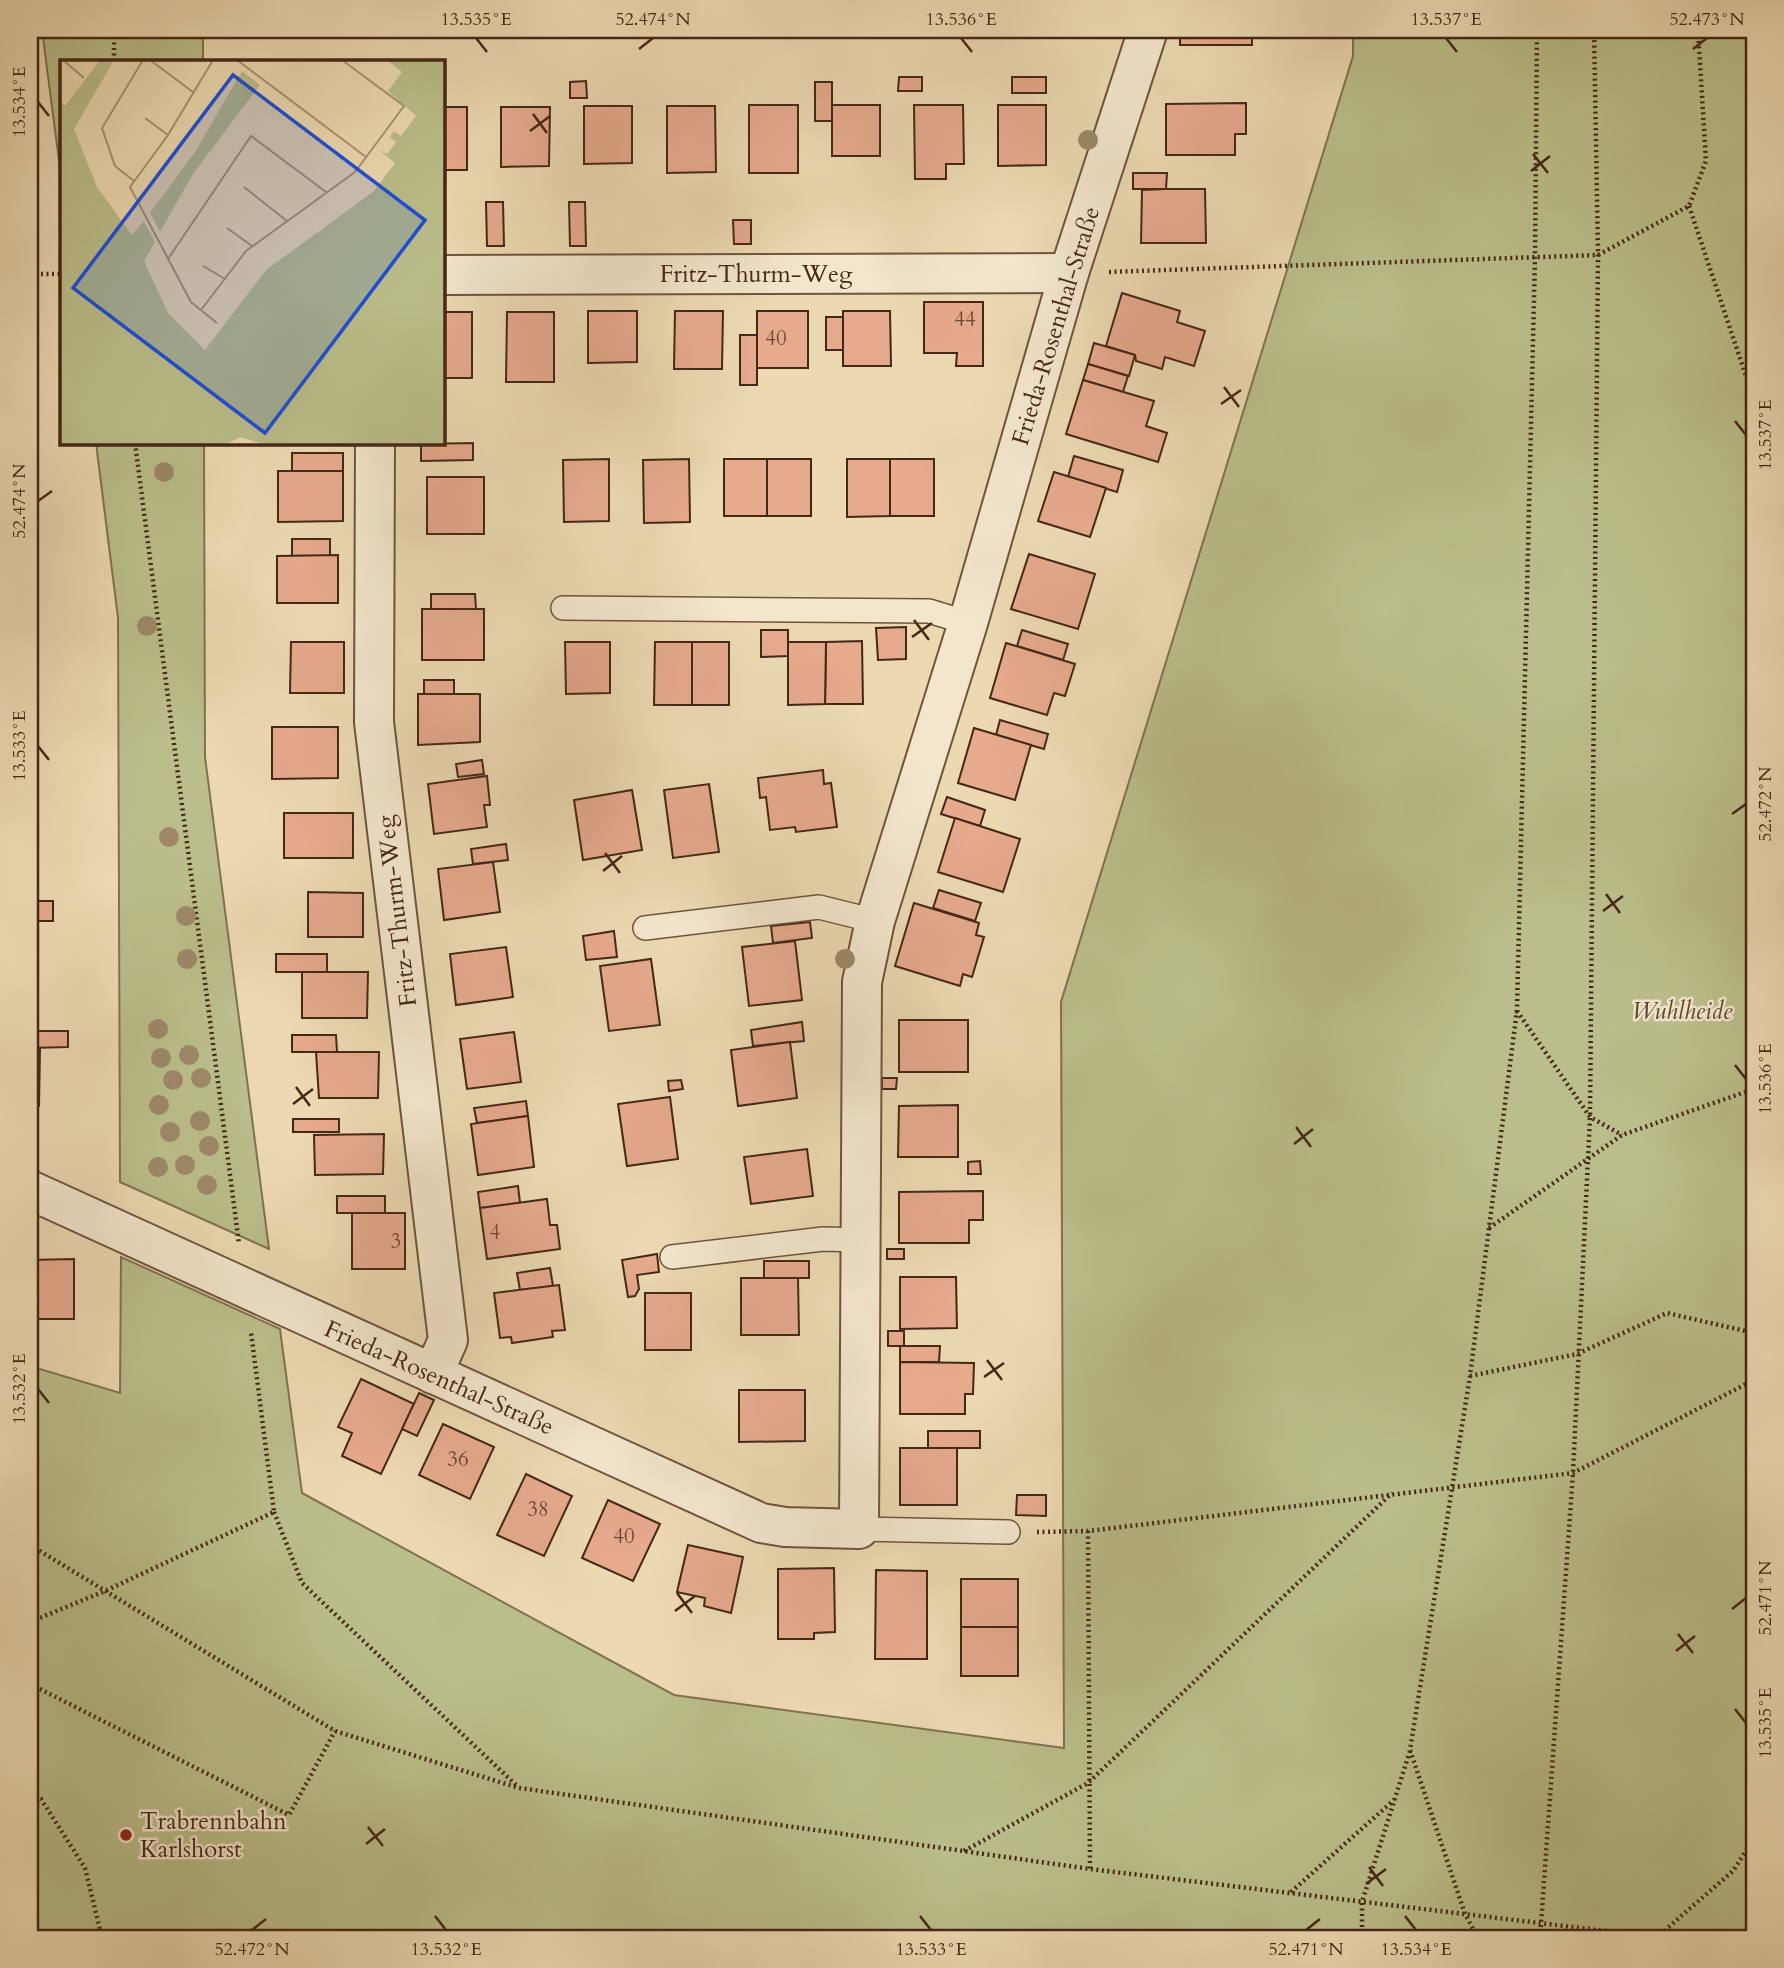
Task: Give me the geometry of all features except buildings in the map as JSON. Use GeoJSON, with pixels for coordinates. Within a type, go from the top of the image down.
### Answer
{"type":"FeatureCollection","features":[{"type":"Feature","properties":{"kind":"street","name":"Frieda-Rosenthal-Straße"},"geometry":{"type":"LineString","coordinates":[[30,1190],[761,1523],[785,1527],[859,1529],[862,982],[875,921],[968,623],[1069,273],[1148,30]]}},
{"type":"Feature","properties":{"kind":"street","name":"Fritz-Thurm-Weg"},"geometry":{"type":"LineString","coordinates":[[444,275],[1069,273]]}},
{"type":"Feature","properties":{"kind":"street","name":"Fritz-Thurm-Weg"},"geometry":{"type":"LineString","coordinates":[[376,444],[374,722],[448,1340],[433,1374]]}},
{"type":"Feature","properties":{"kind":"lane"},"geometry":{"type":"LineString","coordinates":[[564,608],[929,611],[968,623]]}},
{"type":"Feature","properties":{"kind":"lane"},"geometry":{"type":"LineString","coordinates":[[645,928],[819,907],[875,921]]}},
{"type":"Feature","properties":{"kind":"lane"},"geometry":{"type":"LineString","coordinates":[[672,1257],[822,1239],[861,1240]]}},
{"type":"Feature","properties":{"kind":"lane","name":"Frieda-Rosenthal-Straße"},"geometry":{"type":"LineString","coordinates":[[859,1529],[1009,1532]]}},
{"type":"Feature","properties":{"kind":"path"},"geometry":{"type":"LineString","coordinates":[[114,30],[114,60]]}},
{"type":"Feature","properties":{"kind":"path"},"geometry":{"type":"LineString","coordinates":[[1362,1938],[1362,1902],[1410,1750],[1454,1487],[1517,1010],[1535,257],[1537,30]]}},
{"type":"Feature","properties":{"kind":"path"},"geometry":{"type":"LineString","coordinates":[[1540,1938],[1573,1473],[1590,1117],[1598,255],[1594,30]]}},
{"type":"Feature","properties":{"kind":"path"},"geometry":{"type":"LineString","coordinates":[[1698,30],[1706,161],[1689,206],[1754,400]]}},
{"type":"Feature","properties":{"kind":"path"},"geometry":{"type":"LineString","coordinates":[[1069,273],[1598,255],[1689,206]]}},
{"type":"Feature","properties":{"kind":"path"},"geometry":{"type":"LineString","coordinates":[[30,274],[60,274]]}},
{"type":"Feature","properties":{"kind":"path"},"geometry":{"type":"LineString","coordinates":[[135,444],[274,1512],[302,1583],[519,1788]]}},
{"type":"Feature","properties":{"kind":"path"},"geometry":{"type":"LineString","coordinates":[[1517,1010],[1590,1117],[1622,1135]]}},
{"type":"Feature","properties":{"kind":"path"},"geometry":{"type":"LineString","coordinates":[[1489,1228],[1622,1135],[1754,1089]]}},
{"type":"Feature","properties":{"kind":"path"},"geometry":{"type":"LineString","coordinates":[[1470,1376],[1577,1354],[1667,1313],[1754,1333]]}},
{"type":"Feature","properties":{"kind":"path"},"geometry":{"type":"LineString","coordinates":[[1057,1532],[1088,1531],[1573,1473],[1754,1380]]}},
{"type":"Feature","properties":{"kind":"path"},"geometry":{"type":"LineString","coordinates":[[963,1851],[1088,1783],[1393,1493]]}},
{"type":"Feature","properties":{"kind":"path"},"geometry":{"type":"LineString","coordinates":[[30,1622],[105,1591],[274,1512]]}},
{"type":"Feature","properties":{"kind":"path"},"geometry":{"type":"LineString","coordinates":[[1088,1531],[1090,1869]]}},
{"type":"Feature","properties":{"kind":"path"},"geometry":{"type":"LineString","coordinates":[[30,1545],[335,1731],[519,1788],[1090,1869],[1656,1938],[1733,1871],[1754,1838]]}},
{"type":"Feature","properties":{"kind":"path"},"geometry":{"type":"LineString","coordinates":[[30,1684],[289,1815],[335,1731]]}},
{"type":"Feature","properties":{"kind":"path"},"geometry":{"type":"LineString","coordinates":[[1410,1750],[1465,1914],[1478,1938]]}},
{"type":"Feature","properties":{"kind":"path"},"geometry":{"type":"LineString","coordinates":[[30,1795],[41,1798],[85,1868],[102,1938]]}},
{"type":"Feature","properties":{"kind":"path"},"geometry":{"type":"LineString","coordinates":[[1290,1893],[1394,1800]]}},
{"type":"Feature","properties":{"kind":"green space"},"geometry":{"type":"Polygon","coordinates":[[[42,30],[203,30],[203,60],[60,60],[60,168],[42,30]]]}},
{"type":"Feature","properties":{"kind":"green space","name":"Wuhlheide"},"geometry":{"type":"Polygon","coordinates":[[[1353,30],[1754,30],[1754,1938],[30,1938],[30,1366],[120,1393],[121,1257],[280,1329],[302,1493],[674,1695],[1064,1748],[1061,1002],[1353,56],[1353,30]]]}},
{"type":"Feature","properties":{"kind":"green space"},"geometry":{"type":"Polygon","coordinates":[[[96,444],[204,444],[205,757],[269,1249],[120,1182],[118,618],[96,444]]]}},
{"type":"Feature","properties":{"kind":"place","name":"Trabrennbahn Karlshorst"},"geometry":{"type":"Point","coordinates":[126,1835]}}]}
